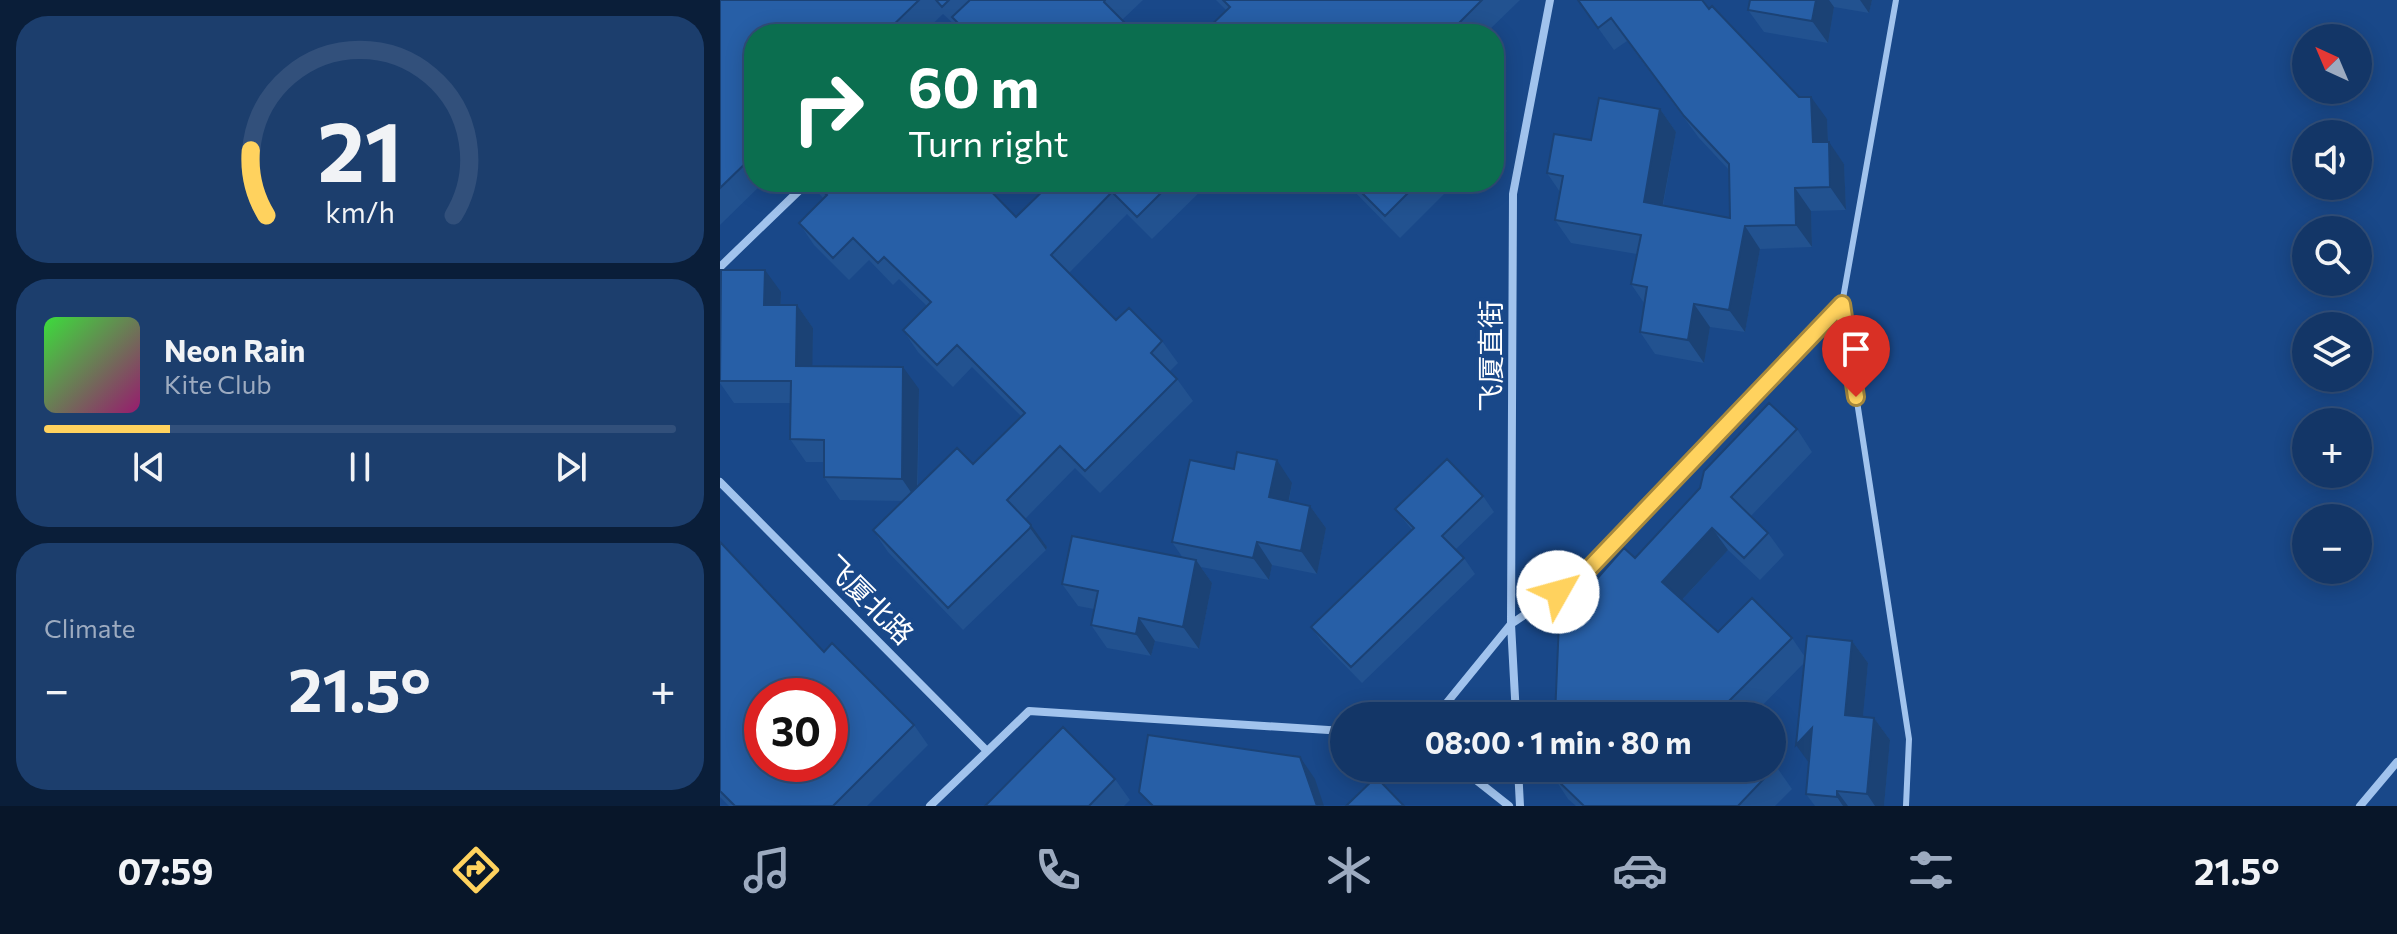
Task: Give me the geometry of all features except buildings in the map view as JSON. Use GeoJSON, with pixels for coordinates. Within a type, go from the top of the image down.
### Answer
{"type":"FeatureCollection","features":[{"type":"Feature","properties":{"kind":"street","name":"飞厦直街"},"geometry":{"type":"LineString","coordinates":[[1515,702],[1511,624],[1513,194],[1550,0]]}},
{"type":"Feature","properties":{"kind":"street"},"geometry":{"type":"LineString","coordinates":[[720,267],[798,192]]}},
{"type":"Feature","properties":{"kind":"street"},"geometry":{"type":"LineString","coordinates":[[1447,702],[1511,624],[1582,576],[1842,304]]}},
{"type":"Feature","properties":{"kind":"street","name":"飞厦北路"},"geometry":{"type":"LineString","coordinates":[[720,482],[986,750]]}},
{"type":"Feature","properties":{"kind":"street"},"geometry":{"type":"LineString","coordinates":[[930,806],[1029,711],[1330,730]]}},
{"type":"Feature","properties":{"kind":"street"},"geometry":{"type":"LineString","coordinates":[[2360,806],[2397,762]]}},
{"type":"Feature","properties":{"kind":"street"},"geometry":{"type":"LineString","coordinates":[[1479,782],[1509,806]]}},
{"type":"Feature","properties":{"kind":"street"},"geometry":{"type":"LineString","coordinates":[[1519,782],[1520,806]]}},
{"type":"Feature","properties":{"kind":"lane"},"geometry":{"type":"LineString","coordinates":[[1896,0],[1842,304],[1909,739],[1906,806]]}},
{"type":"Feature","properties":{"kind":"route"},"geometry":{"type":"LineString","coordinates":[[1558,592],[1582,576],[1842,304],[1856,397]]}}]}
